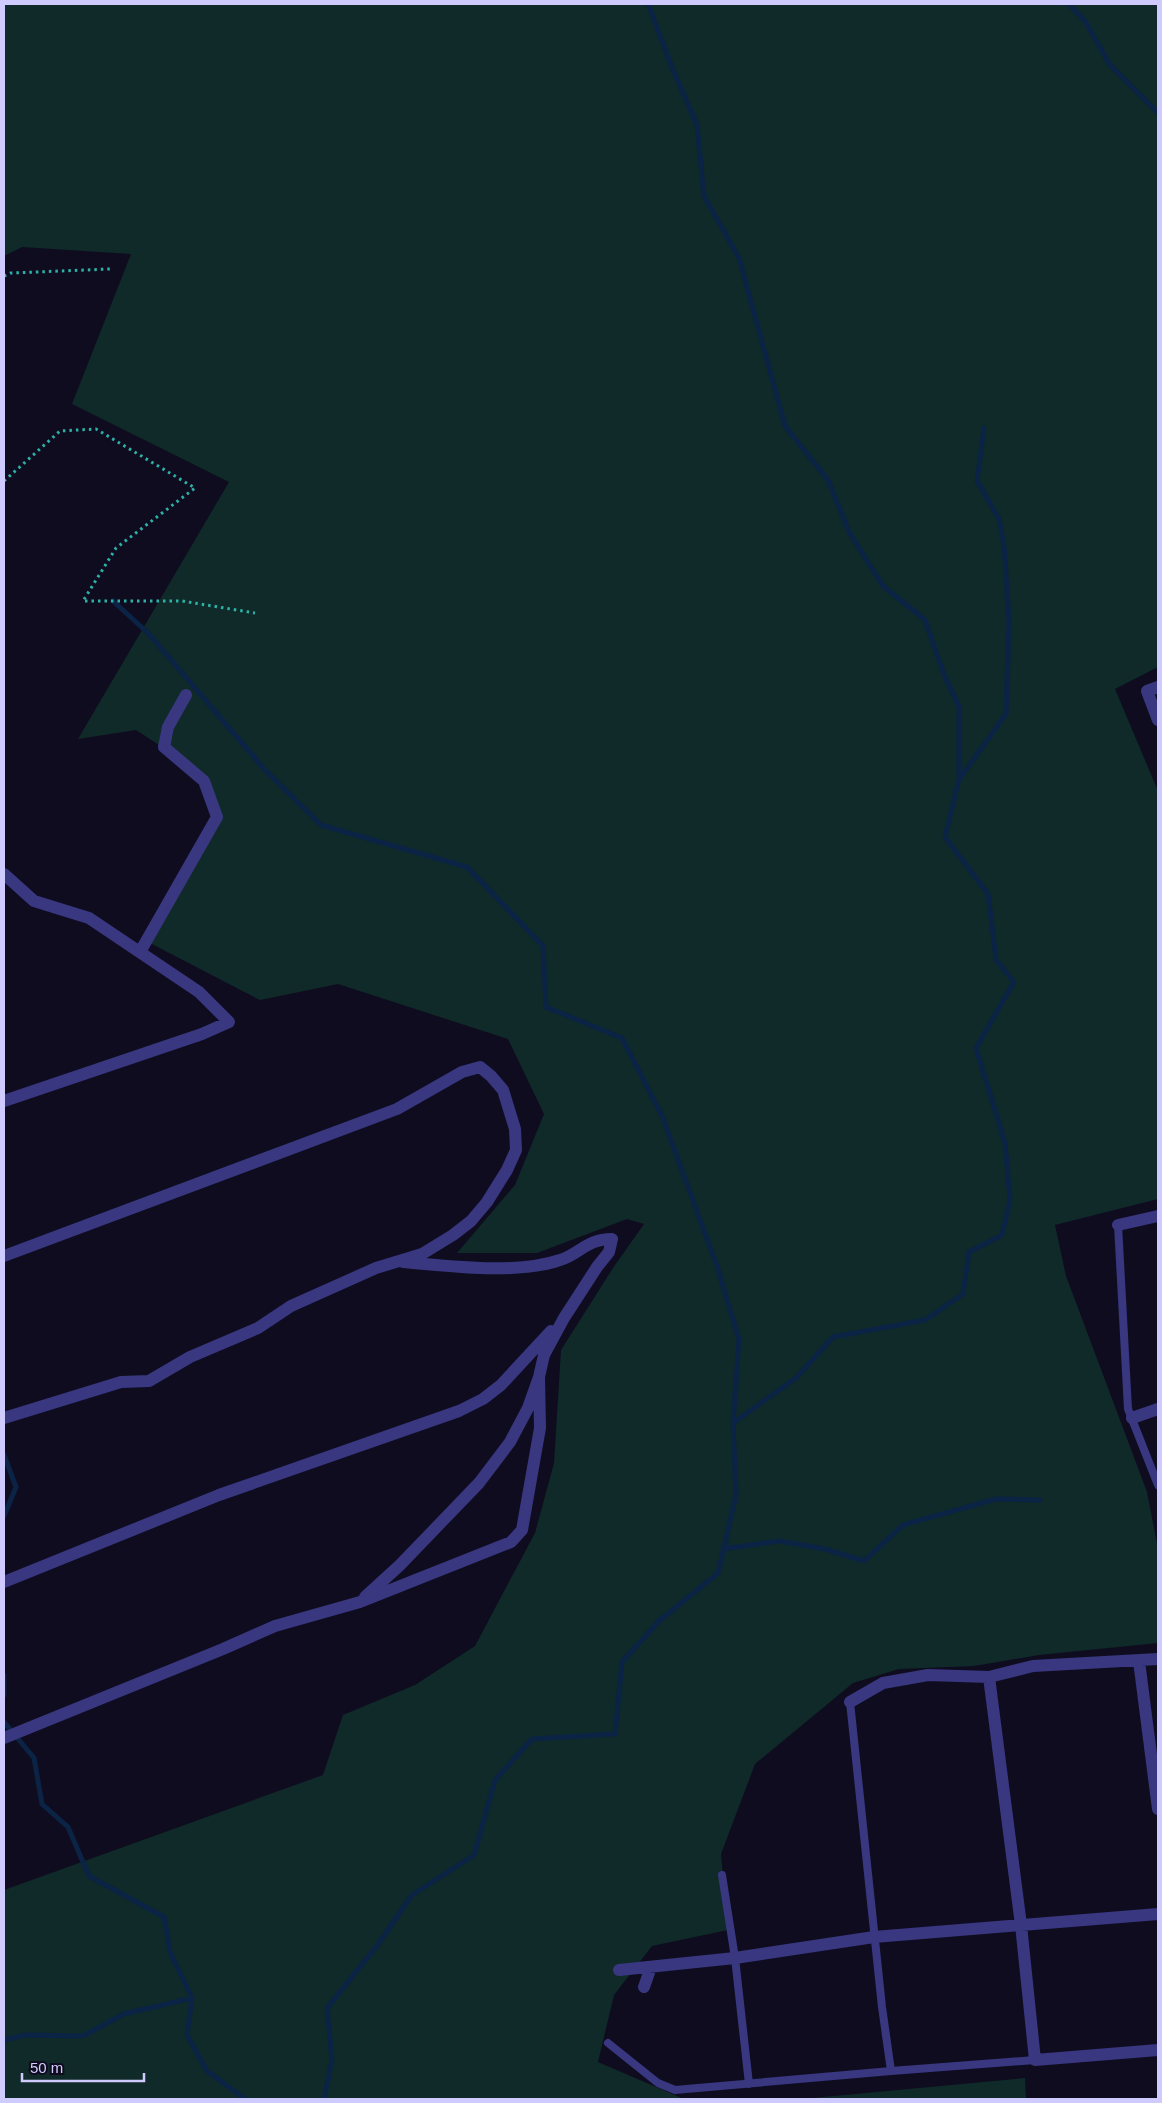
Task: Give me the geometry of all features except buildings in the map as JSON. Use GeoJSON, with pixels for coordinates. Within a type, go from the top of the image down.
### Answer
{"type":"FeatureCollection","features":[{"type":"Feature","properties":{"kind":"street"},"geometry":{"type":"LineString","coordinates":[[1158,687],[1146,691],[1158,720]]}},
{"type":"Feature","properties":{"kind":"street"},"geometry":{"type":"LineString","coordinates":[[140,952],[217,817],[204,781],[164,747],[168,727],[186,696]]}},
{"type":"Feature","properties":{"kind":"street"},"geometry":{"type":"LineString","coordinates":[[4,874],[34,901],[89,918],[199,992],[229,1022],[202,1034],[4,1101]]}},
{"type":"Feature","properties":{"kind":"street"},"geometry":{"type":"LineString","coordinates":[[4,1256],[398,1109],[462,1072],[480,1067],[492,1076],[503,1090],[515,1129],[516,1150],[507,1170],[487,1202],[471,1221],[453,1235],[422,1254],[376,1268],[291,1306],[258,1328],[190,1357],[148,1381],[121,1382],[4,1418]]}},
{"type":"Feature","properties":{"kind":"street"},"geometry":{"type":"LineString","coordinates":[[1118,1225],[1158,1216]]}},
{"type":"Feature","properties":{"kind":"street"},"geometry":{"type":"LineString","coordinates":[[360,1602],[479,1483],[510,1442],[528,1408],[539,1377],[544,1355],[564,1318],[609,1252],[612,1239],[601,1239],[580,1248],[561,1260],[515,1268],[460,1267],[396,1262]]}},
{"type":"Feature","properties":{"kind":"street"},"geometry":{"type":"LineString","coordinates":[[4,1582],[219,1495],[458,1411],[482,1399],[501,1385],[564,1318]]}},
{"type":"Feature","properties":{"kind":"street"},"geometry":{"type":"LineString","coordinates":[[4,1738],[224,1649],[275,1626],[360,1602],[511,1542],[522,1530],[540,1428],[539,1377]]}},
{"type":"Feature","properties":{"kind":"street"},"geometry":{"type":"LineString","coordinates":[[1132,1418],[1158,1409]]}},
{"type":"Feature","properties":{"kind":"street"},"geometry":{"type":"LineString","coordinates":[[850,1702],[883,1683],[928,1675],[989,1677],[1033,1666],[1158,1659]]}},
{"type":"Feature","properties":{"kind":"street"},"geometry":{"type":"LineString","coordinates":[[1140,1661],[1158,1809]]}},
{"type":"Feature","properties":{"kind":"street"},"geometry":{"type":"LineString","coordinates":[[989,1677],[1021,1926],[1034,2060],[1158,2050]]}},
{"type":"Feature","properties":{"kind":"street"},"geometry":{"type":"LineString","coordinates":[[619,1970],[735,1958],[874,1936],[1158,1914]]}},
{"type":"Feature","properties":{"kind":"street"},"geometry":{"type":"LineString","coordinates":[[644,1987],[651,1967]]}},
{"type":"Feature","properties":{"kind":"lane"},"geometry":{"type":"LineString","coordinates":[[1118,1225],[1128,1409],[1158,1485]]}},
{"type":"Feature","properties":{"kind":"lane"},"geometry":{"type":"LineString","coordinates":[[850,1702],[874,1936],[891,2071]]}},
{"type":"Feature","properties":{"kind":"lane"},"geometry":{"type":"LineString","coordinates":[[722,1875],[735,1958],[749,2084]]}},
{"type":"Feature","properties":{"kind":"lane"},"geometry":{"type":"LineString","coordinates":[[608,2043],[658,2082],[675,2090],[1034,2060]]}},
{"type":"Feature","properties":{"kind":"path"},"geometry":{"type":"LineString","coordinates":[[4,276],[11,273],[110,268]]}},
{"type":"Feature","properties":{"kind":"path"},"geometry":{"type":"LineString","coordinates":[[4,481],[60,431],[96,429],[195,488],[116,548],[83,601],[182,601],[255,613]]}},
{"type":"Feature","properties":{"kind":"green space"},"geometry":{"type":"Polygon","coordinates":[[[4,4],[1158,4],[1158,667],[1115,689],[1158,791],[1158,1199],[1055,1225],[1066,1276],[1147,1492],[1158,1549],[1158,1643],[1039,1655],[974,1666],[899,1669],[853,1683],[755,1764],[721,1854],[728,1930],[652,1946],[614,1995],[598,2062],[684,2099],[4,2099],[4,1890],[323,1775],[343,1715],[415,1685],[475,1646],[535,1533],[554,1463],[561,1350],[613,1268],[644,1224],[627,1219],[537,1253],[457,1253],[515,1185],[544,1114],[508,1039],[338,984],[260,1000],[150,943],[214,822],[194,768],[136,730],[78,739],[229,482],[72,404],[131,254],[22,247],[4,256],[4,4]]]}},
{"type":"Feature","properties":{"kind":"green space"},"geometry":{"type":"Polygon","coordinates":[[[1025,2078],[1026,2099],[802,2099],[1025,2078]]]}},
{"type":"Feature","properties":{"kind":"waterway"},"geometry":{"type":"LineString","coordinates":[[648,4],[673,70],[697,125],[704,196],[739,258],[785,426],[828,480],[849,532],[883,586],[925,620],[943,672],[959,707],[959,779],[945,837],[988,894],[996,960],[1014,982],[976,1048],[1005,1143],[1010,1200],[1002,1235],[969,1252],[963,1294],[925,1320],[833,1337],[796,1378],[733,1423]]}},
{"type":"Feature","properties":{"kind":"waterway"},"geometry":{"type":"LineString","coordinates":[[1069,4],[1085,21],[1110,65],[1158,113]]}},
{"type":"Feature","properties":{"kind":"waterway"},"geometry":{"type":"LineString","coordinates":[[960,778],[1006,714],[1009,622],[1004,546],[999,519],[977,481],[984,428]]}},
{"type":"Feature","properties":{"kind":"waterway"},"geometry":{"type":"LineString","coordinates":[[113,601],[148,633],[265,770],[321,825],[467,867],[543,946],[546,1007],[622,1038],[662,1116],[717,1266],[739,1340],[733,1423],[736,1495],[718,1573],[659,1621],[622,1662],[615,1734],[532,1739],[495,1780],[474,1855],[412,1895],[376,1947],[327,2008],[332,2060],[324,2099]]}},
{"type":"Feature","properties":{"kind":"waterway"},"geometry":{"type":"LineString","coordinates":[[4,1455],[16,1487],[4,1516]]}},
{"type":"Feature","properties":{"kind":"waterway"},"geometry":{"type":"LineString","coordinates":[[723,1549],[779,1541],[825,1549],[864,1561],[903,1525],[996,1499],[1040,1500]]}},
{"type":"Feature","properties":{"kind":"waterway"},"geometry":{"type":"LineString","coordinates":[[4,1675],[4,1695]]}},
{"type":"Feature","properties":{"kind":"waterway"},"geometry":{"type":"LineString","coordinates":[[4,1722],[34,1758],[42,1804],[68,1827],[89,1876],[164,1917],[170,1952],[192,1998],[187,2035],[207,2071],[245,2099]]}},
{"type":"Feature","properties":{"kind":"waterway"},"geometry":{"type":"LineString","coordinates":[[4,2040],[25,2035],[83,2036],[124,2014],[192,1998]]}}]}
